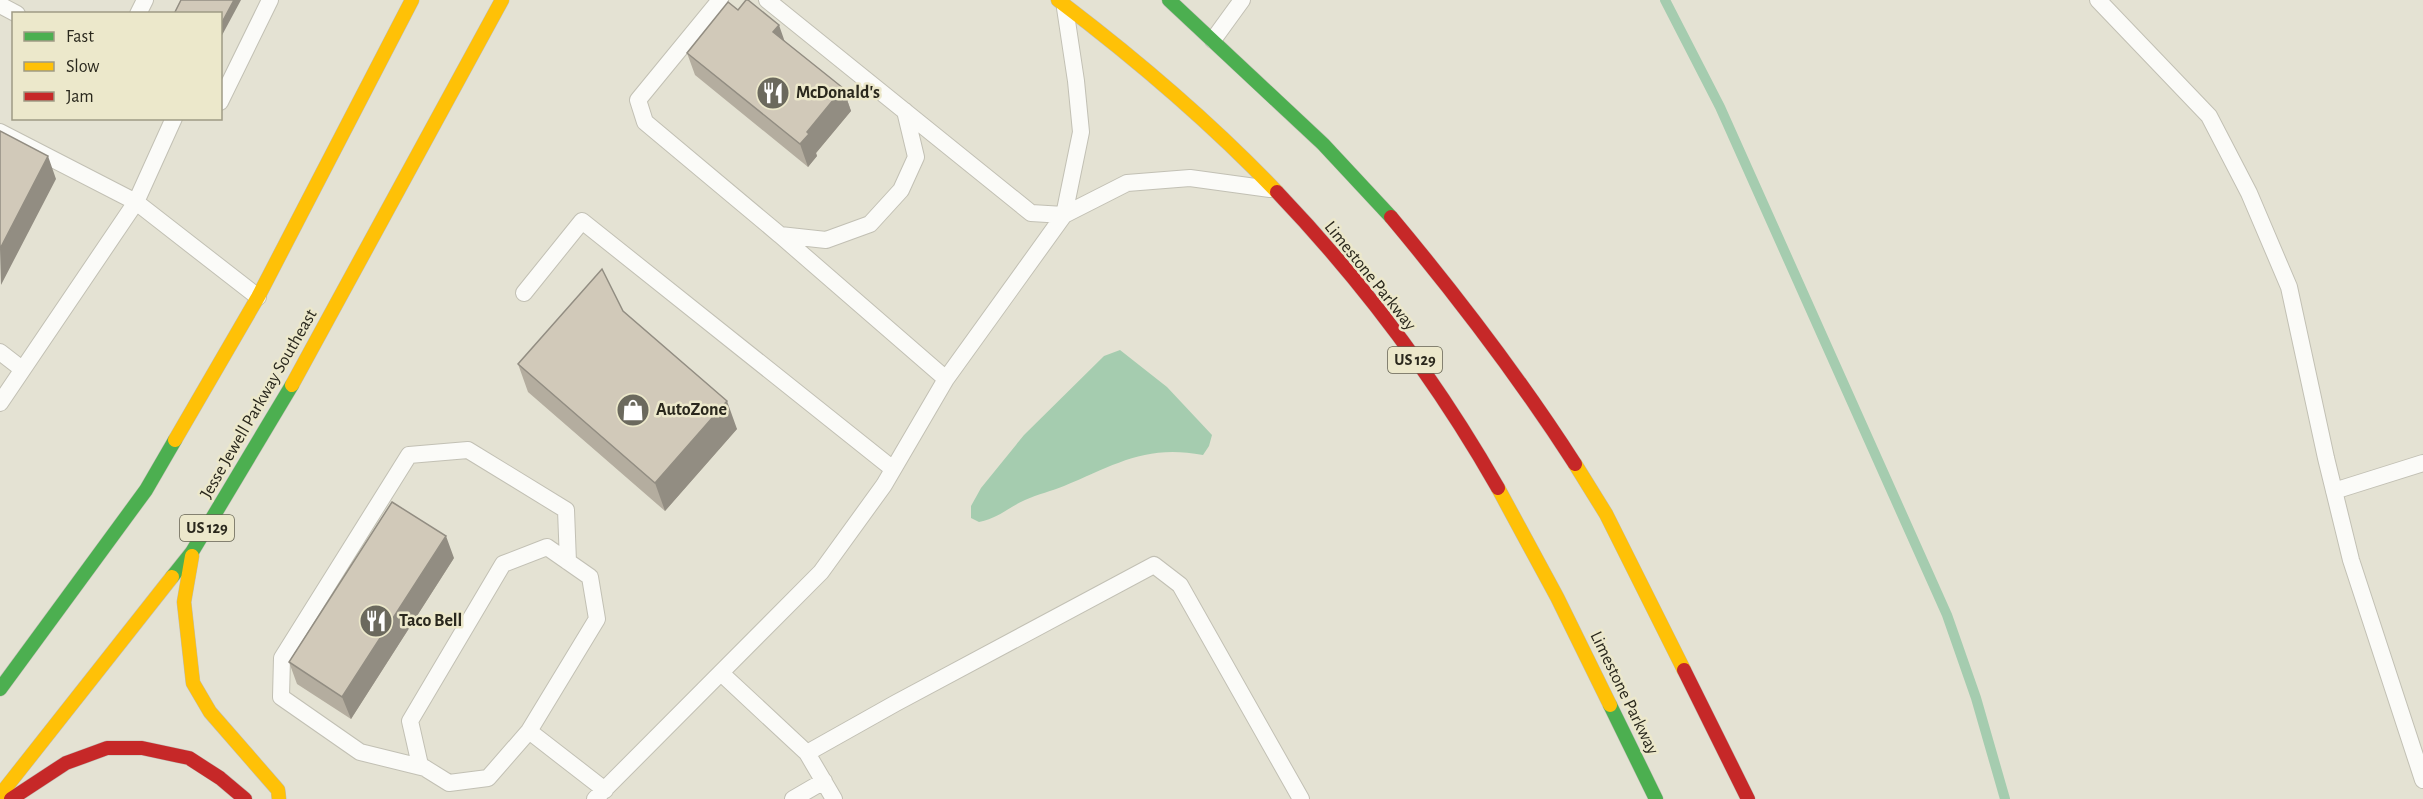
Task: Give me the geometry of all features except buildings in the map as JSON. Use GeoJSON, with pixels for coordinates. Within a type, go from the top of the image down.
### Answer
{"type":"FeatureCollection","features":[{"type":"Feature","properties":{"kind":"main road"},"geometry":{"type":"LineString","coordinates":[[0,689],[146,490],[258,297],[412,0]]}},
{"type":"Feature","properties":{"kind":"main road","name":"Jesse Jewell Parkway Southeast"},"geometry":{"type":"LineString","coordinates":[[0,795],[192,552],[270,424],[502,0]]}},
{"type":"Feature","properties":{"kind":"main road"},"geometry":{"type":"LineString","coordinates":[[1169,0],[1323,144],[1387,213],[1447,285],[1503,358],[1556,435],[1606,514],[1748,799]]}},
{"type":"Feature","properties":{"kind":"main road","name":"Limestone Parkway"},"geometry":{"type":"LineString","coordinates":[[1061,2],[1137,62],[1208,124],[1274,190],[1334,257],[1391,327],[1444,401],[1486,468],[1536,556],[1656,799]]}},
{"type":"Feature","properties":{"kind":"main road"},"geometry":{"type":"LineString","coordinates":[[192,552],[184,602],[193,683],[210,712],[278,790],[279,799]]}},
{"type":"Feature","properties":{"kind":"main road"},"geometry":{"type":"LineString","coordinates":[[11,799],[66,763],[107,748],[142,748],[189,758],[220,778],[245,799]]}},
{"type":"Feature","properties":{"kind":"lane"},"geometry":{"type":"LineString","coordinates":[[222,98],[270,0]]}},
{"type":"Feature","properties":{"kind":"lane"},"geometry":{"type":"LineString","coordinates":[[720,0],[638,100],[645,122],[946,379]]}},
{"type":"Feature","properties":{"kind":"lane"},"geometry":{"type":"LineString","coordinates":[[768,0],[1031,213],[1064,215],[1127,183],[1190,178],[1274,190]]}},
{"type":"Feature","properties":{"kind":"lane"},"geometry":{"type":"LineString","coordinates":[[1213,40],[1242,0]]}},
{"type":"Feature","properties":{"kind":"lane"},"geometry":{"type":"LineString","coordinates":[[2098,0],[2209,116],[2249,193],[2289,287],[2351,560],[2423,780]]}},
{"type":"Feature","properties":{"kind":"lane"},"geometry":{"type":"LineString","coordinates":[[529,731],[600,794],[821,572],[893,469],[946,379],[1064,215],[1081,132],[1076,81],[1061,2]]}},
{"type":"Feature","properties":{"kind":"lane"},"geometry":{"type":"LineString","coordinates":[[780,235],[826,240],[870,224],[901,190],[916,157],[904,111]]}},
{"type":"Feature","properties":{"kind":"lane"},"geometry":{"type":"LineString","coordinates":[[0,403],[136,202],[173,120]]}},
{"type":"Feature","properties":{"kind":"lane"},"geometry":{"type":"LineString","coordinates":[[0,132],[136,202],[258,297]]}},
{"type":"Feature","properties":{"kind":"lane"},"geometry":{"type":"LineString","coordinates":[[524,293],[582,221],[893,469]]}},
{"type":"Feature","properties":{"kind":"lane"},"geometry":{"type":"LineString","coordinates":[[0,352],[22,369]]}},
{"type":"Feature","properties":{"kind":"lane"},"geometry":{"type":"LineString","coordinates":[[425,768],[360,752],[281,698],[282,658],[409,455],[468,450],[566,510],[568,562]]}},
{"type":"Feature","properties":{"kind":"lane"},"geometry":{"type":"LineString","coordinates":[[2334,491],[2423,463]]}},
{"type":"Feature","properties":{"kind":"lane"},"geometry":{"type":"LineString","coordinates":[[548,547],[590,577],[597,619],[529,731],[488,778],[449,783],[420,765],[410,721],[503,564],[548,547]]}},
{"type":"Feature","properties":{"kind":"lane"},"geometry":{"type":"LineString","coordinates":[[807,753],[1154,565],[1180,585],[1301,799]]}},
{"type":"Feature","properties":{"kind":"lane"},"geometry":{"type":"LineString","coordinates":[[722,673],[807,753],[834,799]]}},
{"type":"Feature","properties":{"kind":"lane"},"geometry":{"type":"LineString","coordinates":[[793,799],[824,781]]}},
{"type":"Feature","properties":{"kind":"shaded area"},"geometry":{"type":"Polygon","coordinates":[[[1120,350],[1167,387],[1212,435],[1203,455],[1164,452],[1131,458],[1030,498],[993,518],[979,522],[971,518],[971,506],[981,488],[1024,435],[1104,356],[1120,350]]]}},
{"type":"Feature","properties":{"kind":"waterway"},"geometry":{"type":"LineString","coordinates":[[1665,0],[1720,107],[1947,615],[1976,698],[2005,799]]}},
{"type":"Feature","properties":{"kind":"traffic: fast"},"geometry":{"type":"LineString","coordinates":[[1169,0],[1323,144],[1391,217]]}},
{"type":"Feature","properties":{"kind":"traffic: fast"},"geometry":{"type":"LineString","coordinates":[[172,577],[192,552],[292,385]]}},
{"type":"Feature","properties":{"kind":"traffic: fast"},"geometry":{"type":"LineString","coordinates":[[0,689],[146,490],[175,440]]}},
{"type":"Feature","properties":{"kind":"traffic: fast"},"geometry":{"type":"LineString","coordinates":[[1610,705],[1656,799]]}},
{"type":"Feature","properties":{"kind":"traffic: slow"},"geometry":{"type":"LineString","coordinates":[[175,440],[258,297],[412,0]]}},
{"type":"Feature","properties":{"kind":"traffic: slow"},"geometry":{"type":"LineString","coordinates":[[292,385],[502,0]]}},
{"type":"Feature","properties":{"kind":"traffic: slow"},"geometry":{"type":"LineString","coordinates":[[1058,0],[1171,92],[1225,140],[1277,192]]}},
{"type":"Feature","properties":{"kind":"traffic: slow"},"geometry":{"type":"LineString","coordinates":[[1575,464],[1606,514],[1684,670]]}},
{"type":"Feature","properties":{"kind":"traffic: slow"},"geometry":{"type":"LineString","coordinates":[[1498,488],[1557,597],[1610,705]]}},
{"type":"Feature","properties":{"kind":"traffic: slow"},"geometry":{"type":"LineString","coordinates":[[192,556],[184,602],[193,683],[210,712],[278,790],[279,799]]}},
{"type":"Feature","properties":{"kind":"traffic: slow"},"geometry":{"type":"LineString","coordinates":[[0,795],[172,577]]}},
{"type":"Feature","properties":{"kind":"traffic: jam"},"geometry":{"type":"LineString","coordinates":[[1277,192],[1339,261],[1397,333],[1450,409],[1498,488]]}},
{"type":"Feature","properties":{"kind":"traffic: jam"},"geometry":{"type":"LineString","coordinates":[[1391,217],[1487,337],[1575,464]]}},
{"type":"Feature","properties":{"kind":"traffic: jam"},"geometry":{"type":"LineString","coordinates":[[1684,670],[1748,799]]}},
{"type":"Feature","properties":{"kind":"traffic: jam"},"geometry":{"type":"LineString","coordinates":[[11,799],[66,763],[107,748],[142,748],[189,758],[220,778],[245,799]]}},
{"type":"Feature","properties":{"kind":"place","name":"McDonald's"},"geometry":{"type":"Point","coordinates":[773,93]}},
{"type":"Feature","properties":{"kind":"place","name":"AutoZone"},"geometry":{"type":"Point","coordinates":[633,410]}},
{"type":"Feature","properties":{"kind":"place","name":"Taco Bell"},"geometry":{"type":"Point","coordinates":[376,621]}}]}
